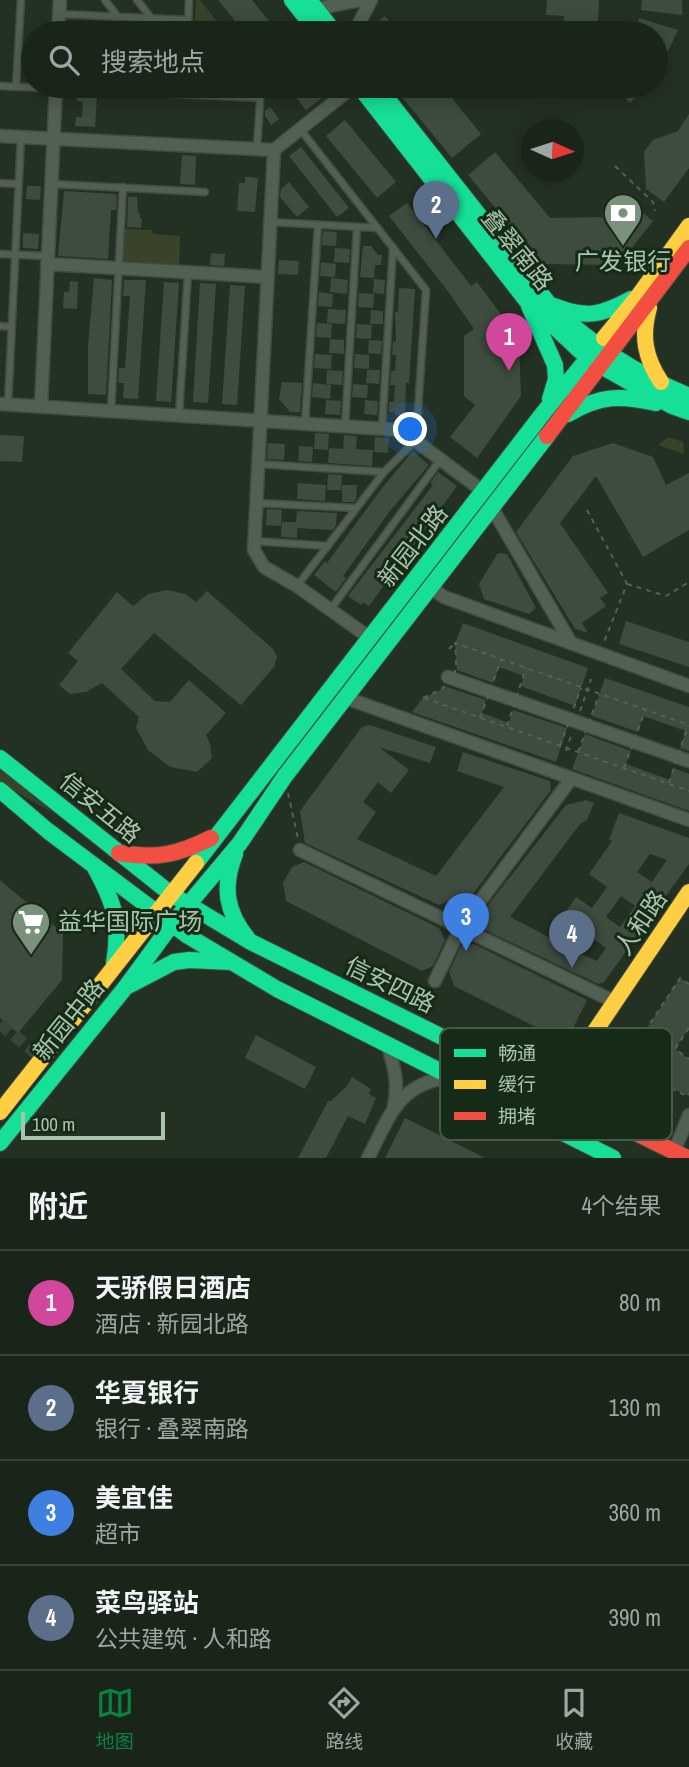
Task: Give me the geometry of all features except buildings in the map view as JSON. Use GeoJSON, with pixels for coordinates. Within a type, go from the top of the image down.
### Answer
{"type":"FeatureCollection","features":[{"type":"Feature","properties":{"kind":"main road"},"geometry":{"type":"LineString","coordinates":[[292,0],[310,8],[323,21]]}},
{"type":"Feature","properties":{"kind":"main road","name":"叠翠南路"},"geometry":{"type":"LineString","coordinates":[[366,98],[532,295],[599,357]]}},
{"type":"Feature","properties":{"kind":"main road","name":"叠翠南路"},"geometry":{"type":"LineString","coordinates":[[386,98],[532,295],[549,304],[599,357]]}},
{"type":"Feature","properties":{"kind":"main road","name":"新园北路"},"geometry":{"type":"LineString","coordinates":[[171,894],[484,492],[533,441],[560,419],[599,357],[665,268],[689,226]]}},
{"type":"Feature","properties":{"kind":"main road","name":"新园北路"},"geometry":{"type":"LineString","coordinates":[[665,268],[689,247]]}},
{"type":"Feature","properties":{"kind":"main road"},"geometry":{"type":"LineString","coordinates":[[532,295],[555,365],[555,389],[544,412]]}},
{"type":"Feature","properties":{"kind":"main road"},"geometry":{"type":"LineString","coordinates":[[549,304],[569,313],[591,317],[646,295],[644,350],[652,370],[664,387]]}},
{"type":"Feature","properties":{"kind":"main road"},"geometry":{"type":"LineString","coordinates":[[599,357],[689,396]]}},
{"type":"Feature","properties":{"kind":"main road"},"geometry":{"type":"LineString","coordinates":[[599,357],[672,406]]}},
{"type":"Feature","properties":{"kind":"main road","name":"新园北路"},"geometry":{"type":"LineString","coordinates":[[188,906],[240,843],[285,776],[492,508],[533,441],[544,412],[599,357]]}},
{"type":"Feature","properties":{"kind":"main road"},"geometry":{"type":"LineString","coordinates":[[560,419],[590,401],[621,396],[689,412]]}},
{"type":"Feature","properties":{"kind":"main road","name":"信安五路"},"geometry":{"type":"LineString","coordinates":[[0,758],[188,906]]}},
{"type":"Feature","properties":{"kind":"main road","name":"信安五路"},"geometry":{"type":"LineString","coordinates":[[0,790],[94,866],[172,924]]}},
{"type":"Feature","properties":{"kind":"main road"},"geometry":{"type":"LineString","coordinates":[[252,792],[260,803],[267,804]]}},
{"type":"Feature","properties":{"kind":"main road"},"geometry":{"type":"LineString","coordinates":[[117,852],[141,857],[169,857],[217,836]]}},
{"type":"Feature","properties":{"kind":"main road"},"geometry":{"type":"LineString","coordinates":[[240,843],[227,875],[225,899],[238,928],[249,942]]}},
{"type":"Feature","properties":{"kind":"main road"},"geometry":{"type":"LineString","coordinates":[[94,866],[109,892],[117,915],[119,936],[114,965]]}},
{"type":"Feature","properties":{"kind":"main road","name":"人和路"},"geometry":{"type":"LineString","coordinates":[[597,1028],[689,892]]}},
{"type":"Feature","properties":{"kind":"main road","name":"新园中路"},"geometry":{"type":"LineString","coordinates":[[0,1112],[171,894]]}},
{"type":"Feature","properties":{"kind":"main road","name":"新园中路"},"geometry":{"type":"LineString","coordinates":[[0,1143],[188,906]]}},
{"type":"Feature","properties":{"kind":"main road","name":"信安四路"},"geometry":{"type":"LineString","coordinates":[[188,906],[249,942],[440,1035]]}},
{"type":"Feature","properties":{"kind":"main road"},"geometry":{"type":"LineString","coordinates":[[172,924],[230,962],[440,1072]]}},
{"type":"Feature","properties":{"kind":"main road"},"geometry":{"type":"LineString","coordinates":[[125,988],[174,962],[230,962]]}},
{"type":"Feature","properties":{"kind":"main road"},"geometry":{"type":"LineString","coordinates":[[308,1004],[311,988],[324,979]]}},
{"type":"Feature","properties":{"kind":"main road"},"geometry":{"type":"LineString","coordinates":[[574,1140],[613,1158]]}},
{"type":"Feature","properties":{"kind":"main road","name":"信安四路"},"geometry":{"type":"LineString","coordinates":[[650,1140],[680,1155]]}},
{"type":"Feature","properties":{"kind":"street"},"geometry":{"type":"LineString","coordinates":[[59,21],[60,0]]}},
{"type":"Feature","properties":{"kind":"street"},"geometry":{"type":"LineString","coordinates":[[310,8],[360,0]]}},
{"type":"Feature","properties":{"kind":"street"},"geometry":{"type":"LineString","coordinates":[[360,21],[371,0]]}},
{"type":"Feature","properties":{"kind":"street"},"geometry":{"type":"LineString","coordinates":[[41,406],[55,98]]}},
{"type":"Feature","properties":{"kind":"street"},"geometry":{"type":"LineString","coordinates":[[0,136],[274,150],[340,98]]}},
{"type":"Feature","properties":{"kind":"street"},"geometry":{"type":"LineString","coordinates":[[274,150],[254,550],[264,566],[370,638]]}},
{"type":"Feature","properties":{"kind":"street"},"geometry":{"type":"LineString","coordinates":[[47,260],[119,268],[267,277]]}},
{"type":"Feature","properties":{"kind":"street"},"geometry":{"type":"LineString","coordinates":[[4,404],[401,430],[484,492]]}},
{"type":"Feature","properties":{"kind":"street"},"geometry":{"type":"LineString","coordinates":[[492,508],[571,643]]}},
{"type":"Feature","properties":{"kind":"street"},"geometry":{"type":"LineString","coordinates":[[431,588],[444,597],[689,685]]}},
{"type":"Feature","properties":{"kind":"street"},"geometry":{"type":"LineString","coordinates":[[448,677],[689,761]]}},
{"type":"Feature","properties":{"kind":"street"},"geometry":{"type":"LineString","coordinates":[[346,698],[689,820]]}},
{"type":"Feature","properties":{"kind":"street"},"geometry":{"type":"LineString","coordinates":[[435,981],[461,927],[570,779]]}},
{"type":"Feature","properties":{"kind":"street"},"geometry":{"type":"LineString","coordinates":[[300,850],[615,1002]]}},
{"type":"Feature","properties":{"kind":"street"},"geometry":{"type":"LineString","coordinates":[[387,1044],[396,1076],[394,1107]]}},
{"type":"Feature","properties":{"kind":"street"},"geometry":{"type":"LineString","coordinates":[[368,1158],[394,1107],[404,1094],[426,1081],[440,1079]]}},
{"type":"Feature","properties":{"kind":"street"},"geometry":{"type":"LineString","coordinates":[[680,1155],[689,1115]]}},
{"type":"Feature","properties":{"kind":"lane"},"geometry":{"type":"LineString","coordinates":[[16,87],[21,0]]}},
{"type":"Feature","properties":{"kind":"lane"},"geometry":{"type":"LineString","coordinates":[[105,0],[118,17]]}},
{"type":"Feature","properties":{"kind":"lane"},"geometry":{"type":"LineString","coordinates":[[137,0],[152,19]]}},
{"type":"Feature","properties":{"kind":"lane"},"geometry":{"type":"LineString","coordinates":[[59,14],[188,20],[189,0]]}},
{"type":"Feature","properties":{"kind":"lane"},"geometry":{"type":"LineString","coordinates":[[0,86],[21,87]]}},
{"type":"Feature","properties":{"kind":"lane"},"geometry":{"type":"LineString","coordinates":[[257,148],[260,98]]}},
{"type":"Feature","properties":{"kind":"lane"},"geometry":{"type":"LineString","coordinates":[[297,586],[384,472],[416,440],[426,290],[300,129]]}},
{"type":"Feature","properties":{"kind":"lane"},"geometry":{"type":"LineString","coordinates":[[4,404],[21,137]]}},
{"type":"Feature","properties":{"kind":"lane"},"geometry":{"type":"LineString","coordinates":[[0,183],[18,184]]}},
{"type":"Feature","properties":{"kind":"lane"},"geometry":{"type":"LineString","coordinates":[[51,184],[205,192]]}},
{"type":"Feature","properties":{"kind":"lane"},"geometry":{"type":"LineString","coordinates":[[111,411],[123,187]]}},
{"type":"Feature","properties":{"kind":"lane"},"geometry":{"type":"LineString","coordinates":[[270,222],[378,228]]}},
{"type":"Feature","properties":{"kind":"lane"},"geometry":{"type":"LineString","coordinates":[[305,424],[318,225]]}},
{"type":"Feature","properties":{"kind":"lane"},"geometry":{"type":"LineString","coordinates":[[345,426],[357,227]]}},
{"type":"Feature","properties":{"kind":"lane"},"geometry":{"type":"LineString","coordinates":[[382,429],[393,247]]}},
{"type":"Feature","properties":{"kind":"lane"},"geometry":{"type":"LineString","coordinates":[[0,254],[47,260]]}},
{"type":"Feature","properties":{"kind":"lane"},"geometry":{"type":"LineString","coordinates":[[180,415],[188,272]]}},
{"type":"Feature","properties":{"kind":"lane"},"geometry":{"type":"LineString","coordinates":[[0,326],[11,327]]}},
{"type":"Feature","properties":{"kind":"lane"},"geometry":{"type":"LineString","coordinates":[[330,610],[440,460]]}},
{"type":"Feature","properties":{"kind":"lane"},"geometry":{"type":"LineString","coordinates":[[258,464],[384,472]]}},
{"type":"Feature","properties":{"kind":"lane"},"geometry":{"type":"LineString","coordinates":[[256,503],[356,508]]}},
{"type":"Feature","properties":{"kind":"lane"},"geometry":{"type":"LineString","coordinates":[[254,541],[328,545]]}},
{"type":"Feature","properties":{"kind":"path"},"geometry":{"type":"LineString","coordinates":[[615,166],[653,202],[655,211]]}},
{"type":"Feature","properties":{"kind":"path"},"geometry":{"type":"LineString","coordinates":[[587,510],[626,584],[666,596],[689,582]]}},
{"type":"Feature","properties":{"kind":"path"},"geometry":{"type":"LineString","coordinates":[[600,653],[626,584]]}},
{"type":"Feature","properties":{"kind":"path"},"geometry":{"type":"LineString","coordinates":[[449,649],[455,643]]}},
{"type":"Feature","properties":{"kind":"path"},"geometry":{"type":"LineString","coordinates":[[455,643],[689,725],[668,784]]}},
{"type":"Feature","properties":{"kind":"path"},"geometry":{"type":"LineString","coordinates":[[455,643],[457,670],[447,687],[423,698],[689,791]]}},
{"type":"Feature","properties":{"kind":"path"},"geometry":{"type":"LineString","coordinates":[[480,718],[501,659]]}},
{"type":"Feature","properties":{"kind":"path"},"geometry":{"type":"LineString","coordinates":[[507,727],[526,668]]}},
{"type":"Feature","properties":{"kind":"path"},"geometry":{"type":"LineString","coordinates":[[560,746],[581,687]]}},
{"type":"Feature","properties":{"kind":"path"},"geometry":{"type":"LineString","coordinates":[[578,752],[600,694]]}},
{"type":"Feature","properties":{"kind":"path"},"geometry":{"type":"LineString","coordinates":[[624,769],[646,710]]}},
{"type":"Feature","properties":{"kind":"path"},"geometry":{"type":"LineString","coordinates":[[285,776],[300,850]]}},
{"type":"Feature","properties":{"kind":"path"},"geometry":{"type":"LineString","coordinates":[[647,1028],[680,978],[689,984]]}},
{"type":"Feature","properties":{"kind":"path"},"geometry":{"type":"LineString","coordinates":[[689,1028],[675,1049],[689,1059]]}},
{"type":"Feature","properties":{"kind":"path"},"geometry":{"type":"LineString","coordinates":[[672,1089],[687,1096],[689,1093]]}},
{"type":"Feature","properties":{"kind":"green space"},"geometry":{"type":"Polygon","coordinates":[[[196,0],[200,0],[217,21],[195,21],[196,0]]]}},
{"type":"Feature","properties":{"kind":"green space"},"geometry":{"type":"Polygon","coordinates":[[[125,229],[152,230],[153,234],[180,236],[179,269],[128,267],[123,262],[125,229]]]}},
{"type":"Feature","properties":{"kind":"green space"},"geometry":{"type":"Polygon","coordinates":[[[668,437],[683,442],[684,454],[658,445],[668,437]]]}},
{"type":"Feature","properties":{"kind":"green space"},"geometry":{"type":"Polygon","coordinates":[[[0,768],[55,814],[0,783],[0,768]]]}},
{"type":"Feature","properties":{"kind":"tunnel"},"geometry":{"type":"LineString","coordinates":[[0,1024],[42,1058]]}},
{"type":"Feature","properties":{"kind":"traffic: fast"},"geometry":{"type":"LineString","coordinates":[[292,0],[309,21]]}},
{"type":"Feature","properties":{"kind":"traffic: fast"},"geometry":{"type":"LineString","coordinates":[[309,0],[326,21]]}},
{"type":"Feature","properties":{"kind":"traffic: fast"},"geometry":{"type":"LineString","coordinates":[[368,98],[526,300],[579,350],[601,366],[672,406],[689,412]]}},
{"type":"Feature","properties":{"kind":"traffic: fast"},"geometry":{"type":"LineString","coordinates":[[386,98],[549,304],[614,357],[689,396]]}},
{"type":"Feature","properties":{"kind":"traffic: fast"},"geometry":{"type":"LineString","coordinates":[[554,306],[585,314],[602,312],[631,299]]}},
{"type":"Feature","properties":{"kind":"traffic: fast"},"geometry":{"type":"LineString","coordinates":[[529,306],[555,365],[556,379],[550,399]]}},
{"type":"Feature","properties":{"kind":"traffic: fast"},"geometry":{"type":"LineString","coordinates":[[196,863],[604,338]]}},
{"type":"Feature","properties":{"kind":"traffic: fast"},"geometry":{"type":"LineString","coordinates":[[568,414],[591,403],[611,398],[656,403]]}},
{"type":"Feature","properties":{"kind":"traffic: fast"},"geometry":{"type":"LineString","coordinates":[[0,1143],[125,988],[172,924],[240,843],[285,776],[547,436]]}},
{"type":"Feature","properties":{"kind":"traffic: fast"},"geometry":{"type":"LineString","coordinates":[[0,758],[171,894],[249,941],[440,1036]]}},
{"type":"Feature","properties":{"kind":"traffic: fast"},"geometry":{"type":"LineString","coordinates":[[0,790],[48,831],[188,936],[277,989],[440,1071]]}},
{"type":"Feature","properties":{"kind":"traffic: fast"},"geometry":{"type":"LineString","coordinates":[[235,854],[228,877],[228,899],[235,919],[248,939]]}},
{"type":"Feature","properties":{"kind":"traffic: fast"},"geometry":{"type":"LineString","coordinates":[[94,866],[107,891],[114,913],[117,936],[114,963]]}},
{"type":"Feature","properties":{"kind":"traffic: fast"},"geometry":{"type":"LineString","coordinates":[[130,985],[174,962],[230,962]]}},
{"type":"Feature","properties":{"kind":"traffic: fast"},"geometry":{"type":"LineString","coordinates":[[577,1140],[613,1158]]}},
{"type":"Feature","properties":{"kind":"traffic: slow"},"geometry":{"type":"LineString","coordinates":[[604,338],[689,226]]}},
{"type":"Feature","properties":{"kind":"traffic: slow"},"geometry":{"type":"LineString","coordinates":[[649,308],[645,328],[646,346],[651,364],[661,382]]}},
{"type":"Feature","properties":{"kind":"traffic: slow"},"geometry":{"type":"LineString","coordinates":[[0,1112],[196,863]]}},
{"type":"Feature","properties":{"kind":"traffic: slow"},"geometry":{"type":"LineString","coordinates":[[597,1028],[689,892]]}},
{"type":"Feature","properties":{"kind":"traffic: jam"},"geometry":{"type":"LineString","coordinates":[[547,436],[689,248]]}},
{"type":"Feature","properties":{"kind":"traffic: jam"},"geometry":{"type":"LineString","coordinates":[[119,853],[145,856],[166,854],[211,838]]}},
{"type":"Feature","properties":{"kind":"traffic: jam"},"geometry":{"type":"LineString","coordinates":[[650,1140],[687,1158]]}},
{"type":"Feature","properties":{"kind":"place","name":"华夏银行"},"geometry":{"type":"Point","coordinates":[436,239]}},
{"type":"Feature","properties":{"kind":"place","name":"广发银行"},"geometry":{"type":"Point","coordinates":[623,247]}},
{"type":"Feature","properties":{"kind":"place","name":"天骄假日酒店"},"geometry":{"type":"Point","coordinates":[509,371]}},
{"type":"Feature","properties":{"kind":"place","name":"美宜佳"},"geometry":{"type":"Point","coordinates":[466,951]}},
{"type":"Feature","properties":{"kind":"place","name":"益华国际广场"},"geometry":{"type":"Point","coordinates":[31,956]}},
{"type":"Feature","properties":{"kind":"place","name":"菜鸟驿站"},"geometry":{"type":"Point","coordinates":[572,968]}}]}
